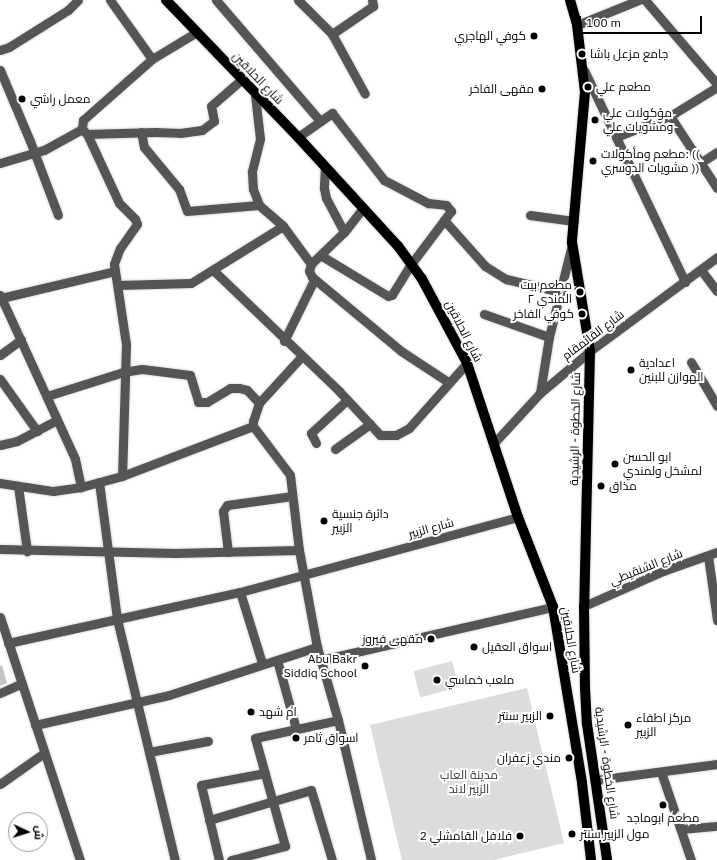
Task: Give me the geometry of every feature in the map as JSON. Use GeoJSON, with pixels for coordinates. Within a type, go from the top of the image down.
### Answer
{"type":"FeatureCollection","features":[{"type":"Feature","properties":{"kind":"main road","name":"شارع الحلاقين"},"geometry":{"type":"LineString","coordinates":[[166,0],[255,95],[298,136],[411,264],[422,279],[467,363],[518,517],[552,607],[578,760],[591,860]]}},
{"type":"Feature","properties":{"kind":"main road","name":"شارع الخطوة - الرشيدية"},"geometry":{"type":"LineString","coordinates":[[570,0],[577,25],[584,70],[585,92],[572,242],[590,350],[584,606],[587,724],[607,860]]}},
{"type":"Feature","properties":{"kind":"main road"},"geometry":{"type":"LineString","coordinates":[[578,760],[592,758]]}},
{"type":"Feature","properties":{"kind":"street"},"geometry":{"type":"LineString","coordinates":[[0,50],[9,47],[62,14],[78,0]]}},
{"type":"Feature","properties":{"kind":"street"},"geometry":{"type":"LineString","coordinates":[[110,0],[152,59]]}},
{"type":"Feature","properties":{"kind":"street"},"geometry":{"type":"LineString","coordinates":[[216,0],[320,121]]}},
{"type":"Feature","properties":{"kind":"street"},"geometry":{"type":"LineString","coordinates":[[298,0],[332,34],[365,94]]}},
{"type":"Feature","properties":{"kind":"street"},"geometry":{"type":"LineString","coordinates":[[332,34],[373,6],[372,0]]}},
{"type":"Feature","properties":{"kind":"street"},"geometry":{"type":"LineString","coordinates":[[577,25],[639,0]]}},
{"type":"Feature","properties":{"kind":"street"},"geometry":{"type":"LineString","coordinates":[[616,137],[670,116],[717,85],[646,0]]}},
{"type":"Feature","properties":{"kind":"street"},"geometry":{"type":"LineString","coordinates":[[122,476],[123,372],[126,344],[115,271],[115,256],[137,224],[135,219],[118,202],[84,132],[83,120],[152,59],[197,32]]}},
{"type":"Feature","properties":{"kind":"street"},"geometry":{"type":"LineString","coordinates":[[0,70],[30,141],[33,154],[58,215]]}},
{"type":"Feature","properties":{"kind":"street"},"geometry":{"type":"LineString","coordinates":[[584,70],[685,282]]}},
{"type":"Feature","properties":{"kind":"street"},"geometry":{"type":"LineString","coordinates":[[0,163],[33,154],[84,132],[180,133],[202,130],[214,122],[211,106],[241,80]]}},
{"type":"Feature","properties":{"kind":"street"},"geometry":{"type":"LineString","coordinates":[[255,95],[260,139],[251,181],[259,205],[283,226],[311,264]]}},
{"type":"Feature","properties":{"kind":"street"},"geometry":{"type":"LineString","coordinates":[[298,136],[332,113],[384,180],[428,203],[446,205],[452,211],[411,264],[395,292],[388,296],[320,255]]}},
{"type":"Feature","properties":{"kind":"street"},"geometry":{"type":"LineString","coordinates":[[670,116],[717,188]]}},
{"type":"Feature","properties":{"kind":"street"},"geometry":{"type":"LineString","coordinates":[[141,132],[144,147],[179,189],[187,211],[259,205]]}},
{"type":"Feature","properties":{"kind":"street"},"geometry":{"type":"LineString","coordinates":[[700,163],[717,152]]}},
{"type":"Feature","properties":{"kind":"street"},"geometry":{"type":"LineString","coordinates":[[325,166],[324,188],[326,198],[344,232]]}},
{"type":"Feature","properties":{"kind":"street"},"geometry":{"type":"LineString","coordinates":[[363,208],[344,232],[311,264],[309,271],[314,280],[401,351],[448,382]]}},
{"type":"Feature","properties":{"kind":"street"},"geometry":{"type":"LineString","coordinates":[[530,215],[574,221]]}},
{"type":"Feature","properties":{"kind":"street"},"geometry":{"type":"LineString","coordinates":[[444,220],[485,266],[506,279],[560,292]]}},
{"type":"Feature","properties":{"kind":"street"},"geometry":{"type":"LineString","coordinates":[[118,285],[191,283],[283,226]]}},
{"type":"Feature","properties":{"kind":"street"},"geometry":{"type":"LineString","coordinates":[[540,394],[550,337],[572,242]]}},
{"type":"Feature","properties":{"kind":"street","name":"شارع القائمقام"},"geometry":{"type":"LineString","coordinates":[[494,443],[540,394],[590,350],[685,282],[717,257]]}},
{"type":"Feature","properties":{"kind":"street"},"geometry":{"type":"LineString","coordinates":[[213,270],[284,341],[302,356],[347,400],[380,435],[396,435],[409,428],[448,382],[467,363]]}},
{"type":"Feature","properties":{"kind":"street"},"geometry":{"type":"LineString","coordinates":[[701,270],[717,291]]}},
{"type":"Feature","properties":{"kind":"street"},"geometry":{"type":"LineString","coordinates":[[80,487],[75,459],[1,297],[115,271]]}},
{"type":"Feature","properties":{"kind":"street"},"geometry":{"type":"LineString","coordinates":[[284,341],[314,280]]}},
{"type":"Feature","properties":{"kind":"street"},"geometry":{"type":"LineString","coordinates":[[484,314],[550,337]]}},
{"type":"Feature","properties":{"kind":"street"},"geometry":{"type":"LineString","coordinates":[[0,355],[21,340]]}},
{"type":"Feature","properties":{"kind":"street"},"geometry":{"type":"LineString","coordinates":[[302,356],[259,403],[253,421],[254,426],[287,470],[299,550],[317,647],[338,720],[371,860]]}},
{"type":"Feature","properties":{"kind":"street"},"geometry":{"type":"LineString","coordinates":[[691,362],[717,406]]}},
{"type":"Feature","properties":{"kind":"street"},"geometry":{"type":"LineString","coordinates":[[47,396],[123,372],[148,369],[190,376],[198,402],[202,403],[230,388],[248,390],[259,403]]}},
{"type":"Feature","properties":{"kind":"street"},"geometry":{"type":"LineString","coordinates":[[0,379],[37,431]]}},
{"type":"Feature","properties":{"kind":"street"},"geometry":{"type":"LineString","coordinates":[[316,442],[311,433],[347,400]]}},
{"type":"Feature","properties":{"kind":"street"},"geometry":{"type":"LineString","coordinates":[[0,446],[37,431],[57,420]]}},
{"type":"Feature","properties":{"kind":"street"},"geometry":{"type":"LineString","coordinates":[[335,449],[370,424]]}},
{"type":"Feature","properties":{"kind":"street"},"geometry":{"type":"LineString","coordinates":[[0,483],[53,491],[80,487],[122,476],[254,426]]}},
{"type":"Feature","properties":{"kind":"street"},"geometry":{"type":"LineString","coordinates":[[99,482],[117,619],[175,860]]}},
{"type":"Feature","properties":{"kind":"street"},"geometry":{"type":"LineString","coordinates":[[18,486],[27,551]]}},
{"type":"Feature","properties":{"kind":"street"},"geometry":{"type":"LineString","coordinates":[[228,552],[223,511],[227,505],[292,496]]}},
{"type":"Feature","properties":{"kind":"street","name":"شارع الزبير"},"geometry":{"type":"LineString","coordinates":[[8,643],[240,592],[518,517]]}},
{"type":"Feature","properties":{"kind":"street"},"geometry":{"type":"LineString","coordinates":[[0,548],[27,551],[228,552],[299,550]]}},
{"type":"Feature","properties":{"kind":"street"},"geometry":{"type":"LineString","coordinates":[[713,554],[717,620]]}},
{"type":"Feature","properties":{"kind":"street","name":"شارع الشنقيطي"},"geometry":{"type":"LineString","coordinates":[[584,606],[662,571],[713,554]]}},
{"type":"Feature","properties":{"kind":"street"},"geometry":{"type":"LineString","coordinates":[[240,592],[262,663]]}},
{"type":"Feature","properties":{"kind":"street"},"geometry":{"type":"LineString","coordinates":[[321,660],[552,607]]}},
{"type":"Feature","properties":{"kind":"street"},"geometry":{"type":"LineString","coordinates":[[0,617],[2,634],[8,643],[20,684],[80,860]]}},
{"type":"Feature","properties":{"kind":"street"},"geometry":{"type":"LineString","coordinates":[[35,725],[169,695],[262,663],[277,660],[317,647]]}},
{"type":"Feature","properties":{"kind":"street"},"geometry":{"type":"LineString","coordinates":[[277,660],[296,730]]}},
{"type":"Feature","properties":{"kind":"street"},"geometry":{"type":"LineString","coordinates":[[0,693],[20,684]]}},
{"type":"Feature","properties":{"kind":"street"},"geometry":{"type":"LineString","coordinates":[[232,860],[285,846],[256,738],[338,720]]}},
{"type":"Feature","properties":{"kind":"street"},"geometry":{"type":"LineString","coordinates":[[149,752],[208,741]]}},
{"type":"Feature","properties":{"kind":"street"},"geometry":{"type":"LineString","coordinates":[[0,784],[44,753]]}},
{"type":"Feature","properties":{"kind":"street"},"geometry":{"type":"LineString","coordinates":[[596,780],[717,764]]}},
{"type":"Feature","properties":{"kind":"street"},"geometry":{"type":"LineString","coordinates":[[661,772],[691,860]]}},
{"type":"Feature","properties":{"kind":"street"},"geometry":{"type":"LineString","coordinates":[[218,860],[201,785],[265,773]]}},
{"type":"Feature","properties":{"kind":"street"},"geometry":{"type":"LineString","coordinates":[[209,820],[272,800],[311,790],[332,860]]}},
{"type":"Feature","properties":{"kind":"street"},"geometry":{"type":"LineString","coordinates":[[681,829],[717,826]]}},
{"type":"Feature","properties":{"kind":"green space","name":"ملعب خماسي"},"geometry":{"type":"Polygon","coordinates":[[[452,661],[459,687],[420,697],[413,671],[452,661]]]}},
{"type":"Feature","properties":{"kind":"green space","name":"مدينة العاب الزبير لاند"},"geometry":{"type":"Polygon","coordinates":[[[527,688],[564,843],[494,860],[402,860],[370,725],[527,688]]]}},
{"type":"Feature","properties":{"kind":"building"},"geometry":{"type":"Polygon","coordinates":[[[2,665],[7,683],[0,686],[0,666],[2,665]]]}},
{"type":"Feature","properties":{"kind":"place","name":"كوفي الهاجري"},"geometry":{"type":"Point","coordinates":[534,36]}},
{"type":"Feature","properties":{"kind":"place","name":"جامع مزعل باشا"},"geometry":{"type":"Point","coordinates":[582,54]}},
{"type":"Feature","properties":{"kind":"place","name":"مطعم علي"},"geometry":{"type":"Point","coordinates":[588,87]}},
{"type":"Feature","properties":{"kind":"place","name":"مقهى الفاخر"},"geometry":{"type":"Point","coordinates":[542,89]}},
{"type":"Feature","properties":{"kind":"place","name":"معمل راشي"},"geometry":{"type":"Point","coordinates":[22,99]}},
{"type":"Feature","properties":{"kind":"place","name":"مؤكولات علي ومشويات علي"},"geometry":{"type":"Point","coordinates":[595,120]}},
{"type":"Feature","properties":{"kind":"place","name":"مطعم ومأكولات: (( مشويات الدوسري ))"},"geometry":{"type":"Point","coordinates":[593,161]}},
{"type":"Feature","properties":{"kind":"place","name":"مطعم بيت المندي ٢"},"geometry":{"type":"Point","coordinates":[580,292]}},
{"type":"Feature","properties":{"kind":"place","name":"كوفي الفاخر"},"geometry":{"type":"Point","coordinates":[582,314]}},
{"type":"Feature","properties":{"kind":"place","name":"اعدادية الهوازن للبنين"},"geometry":{"type":"Point","coordinates":[631,370]}},
{"type":"Feature","properties":{"kind":"place","name":"ابو الحسن لمشخل ولمندي"},"geometry":{"type":"Point","coordinates":[615,464]}},
{"type":"Feature","properties":{"kind":"place","name":"مذاق"},"geometry":{"type":"Point","coordinates":[601,486]}},
{"type":"Feature","properties":{"kind":"place","name":"دائرة جنسية الزبير"},"geometry":{"type":"Point","coordinates":[324,521]}},
{"type":"Feature","properties":{"kind":"place","name":"مقهى فيروز"},"geometry":{"type":"Point","coordinates":[431,639]}},
{"type":"Feature","properties":{"kind":"place","name":"اسواق العقيل"},"geometry":{"type":"Point","coordinates":[474,647]}},
{"type":"Feature","properties":{"kind":"place","name":"Abu Bakr Siddiq School"},"geometry":{"type":"Point","coordinates":[365,666]}},
{"type":"Feature","properties":{"kind":"place","name":"ملعب خماسي"},"geometry":{"type":"Point","coordinates":[437,680]}},
{"type":"Feature","properties":{"kind":"place","name":"ام شهد"},"geometry":{"type":"Point","coordinates":[251,712]}},
{"type":"Feature","properties":{"kind":"place","name":"الزبير سنتر"},"geometry":{"type":"Point","coordinates":[550,716]}},
{"type":"Feature","properties":{"kind":"place","name":"مركز اطفاء الزبير"},"geometry":{"type":"Point","coordinates":[628,725]}},
{"type":"Feature","properties":{"kind":"place","name":"اسواق ثامر"},"geometry":{"type":"Point","coordinates":[296,738]}},
{"type":"Feature","properties":{"kind":"place","name":"مندي زعفران"},"geometry":{"type":"Point","coordinates":[569,758]}},
{"type":"Feature","properties":{"kind":"place","name":"مطعم ابوماجد"},"geometry":{"type":"Point","coordinates":[663,805]}},
{"type":"Feature","properties":{"kind":"place","name":"مول الزبير سنتر"},"geometry":{"type":"Point","coordinates":[572,834]}},
{"type":"Feature","properties":{"kind":"place","name":"فلافل القامشلي 2"},"geometry":{"type":"Point","coordinates":[520,836]}}]}
